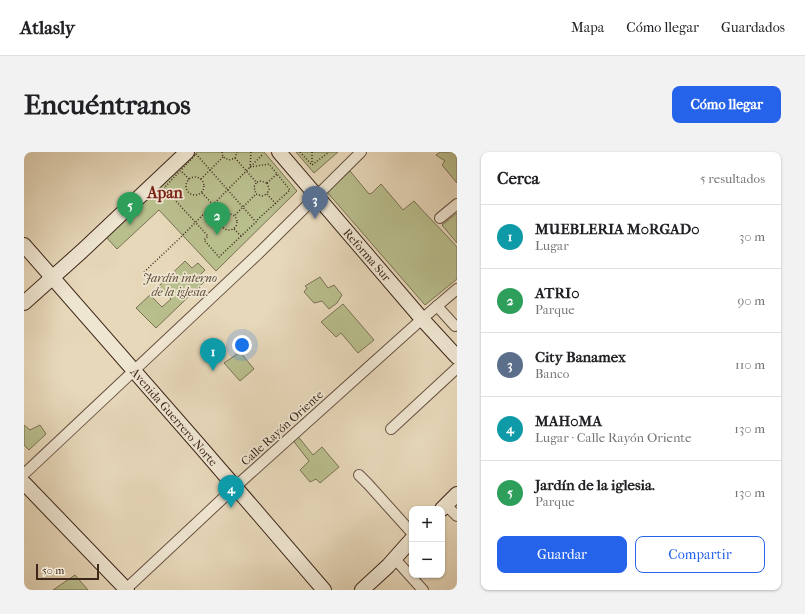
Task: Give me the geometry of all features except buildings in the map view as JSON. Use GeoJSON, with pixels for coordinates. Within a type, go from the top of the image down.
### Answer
{"type":"FeatureCollection","features":[{"type":"Feature","properties":{"kind":"main road"},"geometry":{"type":"LineString","coordinates":[[24,303],[53,278],[187,152]]}},
{"type":"Feature","properties":{"kind":"main road","name":"Reforma Sur"},"geometry":{"type":"LineString","coordinates":[[280,152],[422,319],[457,357]]}},
{"type":"Feature","properties":{"kind":"main road","name":"Avenida Guerrero Norte"},"geometry":{"type":"LineString","coordinates":[[24,245],[324,590]]}},
{"type":"Feature","properties":{"kind":"main road"},"geometry":{"type":"LineString","coordinates":[[24,483],[126,590]]}},
{"type":"Feature","properties":{"kind":"main road"},"geometry":{"type":"LineString","coordinates":[[445,506],[457,494]]}},
{"type":"Feature","properties":{"kind":"main road"},"geometry":{"type":"LineString","coordinates":[[362,590],[395,559],[410,542]]}},
{"type":"Feature","properties":{"kind":"street"},"geometry":{"type":"LineString","coordinates":[[24,474],[258,254],[361,152]]}},
{"type":"Feature","properties":{"kind":"street"},"geometry":{"type":"LineString","coordinates":[[440,218],[457,204]]}},
{"type":"Feature","properties":{"kind":"street","name":"Calle Rayón Oriente"},"geometry":{"type":"LineString","coordinates":[[126,590],[235,487],[457,289]]}},
{"type":"Feature","properties":{"kind":"street"},"geometry":{"type":"LineString","coordinates":[[437,306],[455,326]]}},
{"type":"Feature","properties":{"kind":"street"},"geometry":{"type":"LineString","coordinates":[[391,429],[457,368]]}},
{"type":"Feature","properties":{"kind":"street"},"geometry":{"type":"LineString","coordinates":[[359,475],[409,530]]}},
{"type":"Feature","properties":{"kind":"street"},"geometry":{"type":"LineString","coordinates":[[445,508],[457,516]]}},
{"type":"Feature","properties":{"kind":"street"},"geometry":{"type":"LineString","coordinates":[[395,559],[423,590]]}},
{"type":"Feature","properties":{"kind":"path"},"geometry":{"type":"LineString","coordinates":[[222,152],[223,157]]}},
{"type":"Feature","properties":{"kind":"path"},"geometry":{"type":"LineString","coordinates":[[235,158],[237,152]]}},
{"type":"Feature","properties":{"kind":"path"},"geometry":{"type":"LineString","coordinates":[[250,167],[251,152]]}},
{"type":"Feature","properties":{"kind":"path"},"geometry":{"type":"LineString","coordinates":[[300,152],[312,165]]}},
{"type":"Feature","properties":{"kind":"path"},"geometry":{"type":"LineString","coordinates":[[312,152],[312,165]]}},
{"type":"Feature","properties":{"kind":"path"},"geometry":{"type":"LineString","coordinates":[[312,165],[329,152]]}},
{"type":"Feature","properties":{"kind":"path"},"geometry":{"type":"LineString","coordinates":[[250,167],[269,164],[290,190],[276,204],[219,256],[204,240],[208,236],[164,188],[196,154],[256,222]]}},
{"type":"Feature","properties":{"kind":"path"},"geometry":{"type":"LineString","coordinates":[[144,272],[263,154]]}},
{"type":"Feature","properties":{"kind":"path"},"geometry":{"type":"LineString","coordinates":[[223,157],[229,160],[235,158]]}},
{"type":"Feature","properties":{"kind":"path"},"geometry":{"type":"LineString","coordinates":[[201,179],[223,157]]}},
{"type":"Feature","properties":{"kind":"path"},"geometry":{"type":"LineString","coordinates":[[235,158],[256,183]]}},
{"type":"Feature","properties":{"kind":"path"},"geometry":{"type":"LineString","coordinates":[[181,170],[189,179]]}},
{"type":"Feature","properties":{"kind":"path"},"geometry":{"type":"LineString","coordinates":[[267,183],[277,174]]}},
{"type":"Feature","properties":{"kind":"path"},"geometry":{"type":"LineString","coordinates":[[195,177],[201,179],[204,186],[202,192],[195,195],[190,192],[186,186],[189,179],[195,177]]}},
{"type":"Feature","properties":{"kind":"path"},"geometry":{"type":"LineString","coordinates":[[256,183],[262,181],[267,183]]}},
{"type":"Feature","properties":{"kind":"path"},"geometry":{"type":"LineString","coordinates":[[256,183],[254,187],[256,194]]}},
{"type":"Feature","properties":{"kind":"path"},"geometry":{"type":"LineString","coordinates":[[267,183],[269,189],[267,194]]}},
{"type":"Feature","properties":{"kind":"path"},"geometry":{"type":"LineString","coordinates":[[202,192],[224,216]]}},
{"type":"Feature","properties":{"kind":"path"},"geometry":{"type":"LineString","coordinates":[[256,194],[262,196],[267,194]]}},
{"type":"Feature","properties":{"kind":"path"},"geometry":{"type":"LineString","coordinates":[[234,216],[256,194]]}},
{"type":"Feature","properties":{"kind":"path"},"geometry":{"type":"LineString","coordinates":[[267,194],[276,204]]}},
{"type":"Feature","properties":{"kind":"path"},"geometry":{"type":"LineString","coordinates":[[229,214],[237,218],[238,222],[234,228],[228,229],[223,227],[221,221],[224,216],[229,214]]}},
{"type":"Feature","properties":{"kind":"path"},"geometry":{"type":"LineString","coordinates":[[234,228],[241,236]]}},
{"type":"Feature","properties":{"kind":"green space"},"geometry":{"type":"Polygon","coordinates":[[[197,152],[264,152],[297,191],[216,271],[159,210],[117,249],[106,237],[197,152]]]}},
{"type":"Feature","properties":{"kind":"green space"},"geometry":{"type":"Polygon","coordinates":[[[296,152],[338,152],[314,173],[296,152]]]}},
{"type":"Feature","properties":{"kind":"green space"},"geometry":{"type":"Polygon","coordinates":[[[440,152],[453,152],[457,157],[457,183],[442,165],[445,161],[436,155],[440,152]]]}},
{"type":"Feature","properties":{"kind":"green space"},"geometry":{"type":"Polygon","coordinates":[[[350,171],[369,194],[381,184],[403,210],[414,201],[457,247],[457,279],[425,305],[327,192],[350,171]]]}},
{"type":"Feature","properties":{"kind":"green space"},"geometry":{"type":"Polygon","coordinates":[[[457,213],[457,243],[442,225],[457,213]]]}},
{"type":"Feature","properties":{"kind":"green space","name":"Jardín interno de la iglesia."},"geometry":{"type":"Polygon","coordinates":[[[185,261],[192,268],[198,263],[205,270],[200,275],[205,281],[156,328],[136,308],[150,295],[162,307],[171,299],[159,286],[185,261]]]}},
{"type":"Feature","properties":{"kind":"green space"},"geometry":{"type":"Polygon","coordinates":[[[320,277],[328,288],[334,285],[342,295],[337,303],[329,309],[322,301],[314,303],[304,292],[307,288],[305,286],[320,277]]]}},
{"type":"Feature","properties":{"kind":"green space"},"geometry":{"type":"Polygon","coordinates":[[[343,304],[374,340],[358,353],[341,333],[336,337],[321,322],[343,304]]]}},
{"type":"Feature","properties":{"kind":"green space"},"geometry":{"type":"Polygon","coordinates":[[[240,352],[254,369],[240,381],[224,363],[240,352]]]}},
{"type":"Feature","properties":{"kind":"green space"},"geometry":{"type":"Polygon","coordinates":[[[24,425],[30,430],[40,425],[46,434],[29,450],[24,445],[24,425]]]}},
{"type":"Feature","properties":{"kind":"green space"},"geometry":{"type":"Polygon","coordinates":[[[296,434],[313,455],[322,447],[339,467],[320,483],[316,479],[310,482],[300,470],[309,461],[291,438],[296,434]]]}},
{"type":"Feature","properties":{"kind":"green space"},"geometry":{"type":"Polygon","coordinates":[[[75,575],[88,590],[53,590],[75,575]]]}},
{"type":"Feature","properties":{"kind":"place","name":"City Banamex"},"geometry":{"type":"Point","coordinates":[315,219]}},
{"type":"Feature","properties":{"kind":"place","name":"Jardín de la iglesia."},"geometry":{"type":"Point","coordinates":[130,225]}},
{"type":"Feature","properties":{"kind":"place","name":"ATRI0"},"geometry":{"type":"Point","coordinates":[217,235]}},
{"type":"Feature","properties":{"kind":"place","name":"MUEBLERIA M0RGAD0"},"geometry":{"type":"Point","coordinates":[213,371]}},
{"type":"Feature","properties":{"kind":"place","name":"MAH0MA"},"geometry":{"type":"Point","coordinates":[231,508]}},
{"type":"Feature","properties":{"kind":"district","name":"Apan"},"geometry":{"type":"Point","coordinates":[165,192]}}]}
